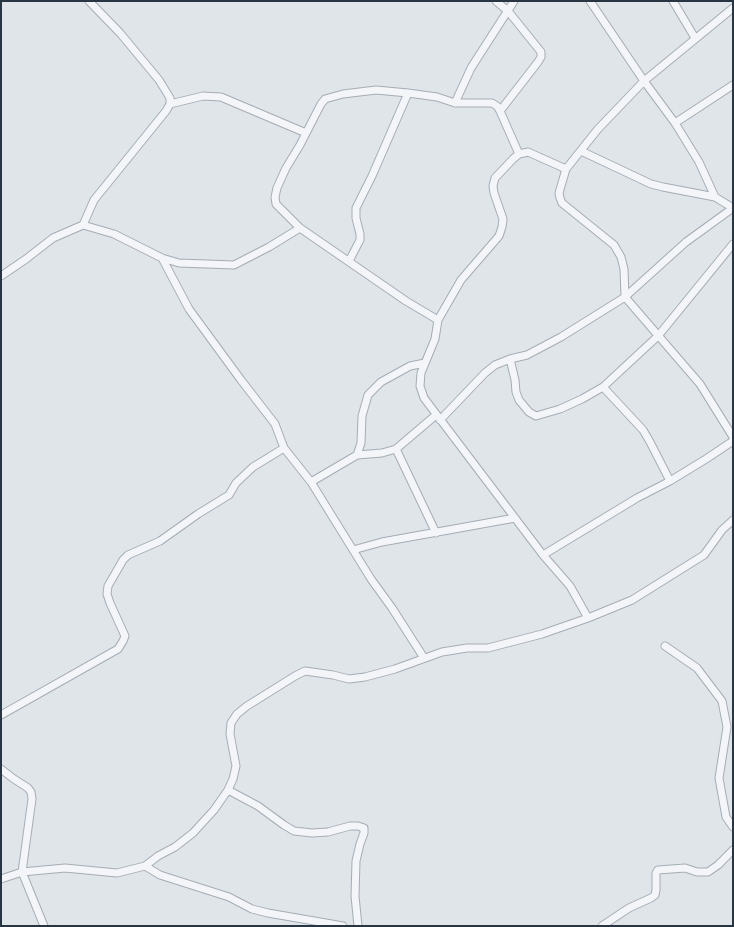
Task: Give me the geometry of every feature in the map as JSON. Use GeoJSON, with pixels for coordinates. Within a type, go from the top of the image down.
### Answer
{"type":"FeatureCollection","features":[{"type":"Feature","properties":{"kind":"street"},"geometry":{"type":"LineString","coordinates":[[83,225],[94,200],[161,118],[170,104],[170,98],[159,80],[120,33],[90,1]]}},
{"type":"Feature","properties":{"kind":"street"},"geometry":{"type":"LineString","coordinates":[[496,1],[508,11],[541,52],[541,57],[500,110]]}},
{"type":"Feature","properties":{"kind":"street"},"geometry":{"type":"LineString","coordinates":[[455,103],[471,68],[514,1]]}},
{"type":"Feature","properties":{"kind":"street"},"geometry":{"type":"LineString","coordinates":[[590,1],[675,123],[699,162],[715,197]]}},
{"type":"Feature","properties":{"kind":"street"},"geometry":{"type":"LineString","coordinates":[[673,1],[695,38]]}},
{"type":"Feature","properties":{"kind":"street"},"geometry":{"type":"LineString","coordinates":[[543,555],[714,454],[733,439],[700,384],[625,297],[624,269],[614,245],[562,203],[560,193],[566,169],[598,129],[644,81],[733,8]]}},
{"type":"Feature","properties":{"kind":"street"},"geometry":{"type":"LineString","coordinates":[[675,123],[733,85]]}},
{"type":"Feature","properties":{"kind":"street"},"geometry":{"type":"LineString","coordinates":[[438,320],[300,228],[276,204],[277,188],[286,168],[325,99],[343,94],[376,90],[437,97],[455,103],[492,103],[500,110],[519,154]]}},
{"type":"Feature","properties":{"kind":"street"},"geometry":{"type":"LineString","coordinates":[[349,261],[360,240],[356,208],[408,93]]}},
{"type":"Feature","properties":{"kind":"street"},"geometry":{"type":"LineString","coordinates":[[170,104],[203,96],[221,97],[306,133]]}},
{"type":"Feature","properties":{"kind":"street"},"geometry":{"type":"LineString","coordinates":[[311,482],[357,455],[382,453],[396,449],[438,417],[495,365],[527,355],[561,337],[625,297],[686,242],[733,208],[715,197],[651,184],[581,151]]}},
{"type":"Feature","properties":{"kind":"street"},"geometry":{"type":"LineString","coordinates":[[566,169],[528,152],[519,154],[496,178],[493,186],[502,219],[499,236],[461,280],[438,320],[435,339],[421,372],[420,386],[424,398],[438,417],[543,555],[570,586],[588,618]]}},
{"type":"Feature","properties":{"kind":"street"},"geometry":{"type":"LineString","coordinates":[[1,276],[53,238],[83,225],[114,234],[162,258],[179,263],[234,265],[300,228]]}},
{"type":"Feature","properties":{"kind":"street"},"geometry":{"type":"LineString","coordinates":[[510,359],[519,400],[529,412],[536,416],[560,409],[582,399],[603,387],[658,336],[733,244]]}},
{"type":"Feature","properties":{"kind":"street"},"geometry":{"type":"LineString","coordinates":[[162,258],[190,309],[275,424],[284,448],[311,482],[370,579],[392,608],[424,658]]}},
{"type":"Feature","properties":{"kind":"street"},"geometry":{"type":"LineString","coordinates":[[357,455],[361,443],[362,416],[368,395],[381,382],[410,366],[425,363]]}},
{"type":"Feature","properties":{"kind":"street"},"geometry":{"type":"LineString","coordinates":[[603,387],[643,430],[670,480]]}},
{"type":"Feature","properties":{"kind":"street"},"geometry":{"type":"LineString","coordinates":[[1,715],[118,649],[125,636],[107,594],[108,586],[123,560],[128,555],[160,541],[229,495],[236,483],[253,467],[284,448]]}},
{"type":"Feature","properties":{"kind":"street"},"geometry":{"type":"LineString","coordinates":[[396,449],[436,533]]}},
{"type":"Feature","properties":{"kind":"street"},"geometry":{"type":"LineString","coordinates":[[353,550],[382,542],[515,518]]}},
{"type":"Feature","properties":{"kind":"street"},"geometry":{"type":"LineString","coordinates":[[1,879],[22,872],[65,868],[117,873],[145,866],[175,847],[194,833],[228,790],[236,766],[230,734],[231,723],[237,714],[305,671],[350,678],[365,677],[442,652],[466,648],[488,648],[542,634],[588,618],[632,600],[704,555],[722,530],[733,520]]}},
{"type":"Feature","properties":{"kind":"street"},"geometry":{"type":"LineString","coordinates":[[665,646],[697,668],[722,701],[727,728],[719,778],[726,817],[733,827]]}},
{"type":"Feature","properties":{"kind":"street"},"geometry":{"type":"LineString","coordinates":[[725,741],[733,737]]}},
{"type":"Feature","properties":{"kind":"street"},"geometry":{"type":"LineString","coordinates":[[1,769],[31,792],[32,799],[22,872],[44,926]]}},
{"type":"Feature","properties":{"kind":"street"},"geometry":{"type":"LineString","coordinates":[[228,790],[258,806],[294,831],[312,833],[328,832],[350,826],[364,828],[356,861],[358,926]]}},
{"type":"Feature","properties":{"kind":"street"},"geometry":{"type":"LineString","coordinates":[[602,926],[629,908],[652,898],[655,895],[656,873],[658,870],[685,868],[697,872],[708,872],[733,850]]}},
{"type":"Feature","properties":{"kind":"street"},"geometry":{"type":"LineString","coordinates":[[145,866],[160,875],[229,897],[252,909],[343,926]]}}]}
